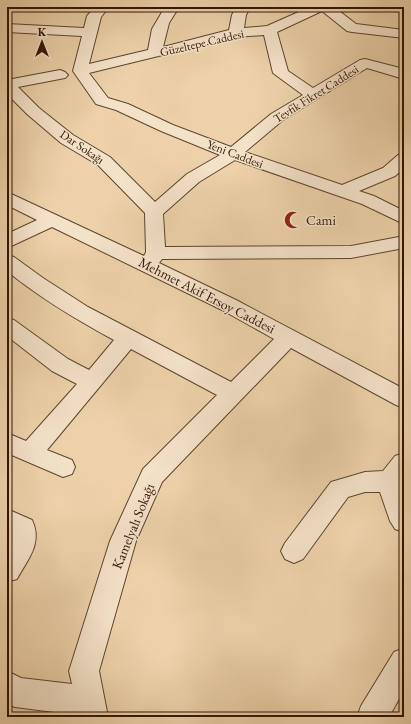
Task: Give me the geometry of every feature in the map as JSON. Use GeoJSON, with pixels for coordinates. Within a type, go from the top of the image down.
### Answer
{"type":"FeatureCollection","features":[{"type":"Feature","properties":{"kind":"street"},"geometry":{"type":"LineString","coordinates":[[80,71],[94,16],[102,7]]}},
{"type":"Feature","properties":{"kind":"street"},"geometry":{"type":"LineString","coordinates":[[155,53],[156,35],[163,18],[172,7]]}},
{"type":"Feature","properties":{"kind":"street"},"geometry":{"type":"LineString","coordinates":[[236,33],[239,15],[243,7]]}},
{"type":"Feature","properties":{"kind":"street","name":"Güzeltepe Caddesi"},"geometry":{"type":"LineString","coordinates":[[80,71],[236,33],[270,30],[321,7]]}},
{"type":"Feature","properties":{"kind":"street"},"geometry":{"type":"LineString","coordinates":[[324,7],[333,12],[352,28],[404,34]]}},
{"type":"Feature","properties":{"kind":"street"},"geometry":{"type":"LineString","coordinates":[[8,29],[89,32]]}},
{"type":"Feature","properties":{"kind":"street"},"geometry":{"type":"LineString","coordinates":[[270,30],[281,73],[312,94]]}},
{"type":"Feature","properties":{"kind":"street","name":"Tevfik Fikret Caddesi"},"geometry":{"type":"LineString","coordinates":[[154,212],[193,178],[233,154],[277,116],[366,63],[404,74]]}},
{"type":"Feature","properties":{"kind":"street","name":"Yeni Caddesi"},"geometry":{"type":"LineString","coordinates":[[80,71],[102,101],[122,107],[167,128],[233,154],[368,200],[404,218]]}},
{"type":"Feature","properties":{"kind":"street"},"geometry":{"type":"LineString","coordinates":[[7,85],[60,75]]}},
{"type":"Feature","properties":{"kind":"street","name":"Dar Sokağı"},"geometry":{"type":"LineString","coordinates":[[7,85],[33,111],[67,139],[104,161],[154,212]]}},
{"type":"Feature","properties":{"kind":"street"},"geometry":{"type":"LineString","coordinates":[[341,192],[389,172],[404,159]]}},
{"type":"Feature","properties":{"kind":"street","name":"Mehmet Akif Ersoy Caddesi"},"geometry":{"type":"LineString","coordinates":[[7,196],[52,220],[152,259],[289,337],[404,399]]}},
{"type":"Feature","properties":{"kind":"street"},"geometry":{"type":"LineString","coordinates":[[154,212],[152,259],[350,252],[404,242]]}},
{"type":"Feature","properties":{"kind":"street"},"geometry":{"type":"LineString","coordinates":[[7,242],[52,220]]}},
{"type":"Feature","properties":{"kind":"street"},"geometry":{"type":"LineString","coordinates":[[7,261],[26,277],[84,316],[233,393]]}},
{"type":"Feature","properties":{"kind":"street"},"geometry":{"type":"LineString","coordinates":[[7,325],[60,365],[92,382]]}},
{"type":"Feature","properties":{"kind":"street","name":"Kamelyalı Sokağı"},"geometry":{"type":"LineString","coordinates":[[92,710],[84,672],[123,541],[152,476],[289,337]]}},
{"type":"Feature","properties":{"kind":"street"},"geometry":{"type":"LineString","coordinates":[[30,453],[128,338]]}},
{"type":"Feature","properties":{"kind":"street"},"geometry":{"type":"LineString","coordinates":[[7,443],[63,467]]}},
{"type":"Feature","properties":{"kind":"street"},"geometry":{"type":"LineString","coordinates":[[294,551],[340,489],[397,472],[399,513],[404,521]]}},
{"type":"Feature","properties":{"kind":"street"},"geometry":{"type":"LineString","coordinates":[[7,520],[23,528],[24,542],[7,570]]}},
{"type":"Feature","properties":{"kind":"street"},"geometry":{"type":"LineString","coordinates":[[372,717],[404,662]]}},
{"type":"Feature","properties":{"kind":"street"},"geometry":{"type":"LineString","coordinates":[[7,686],[15,692],[92,710]]}},
{"type":"Feature","properties":{"kind":"place","name":"Cami"},"geometry":{"type":"Point","coordinates":[293,220]}}]}
